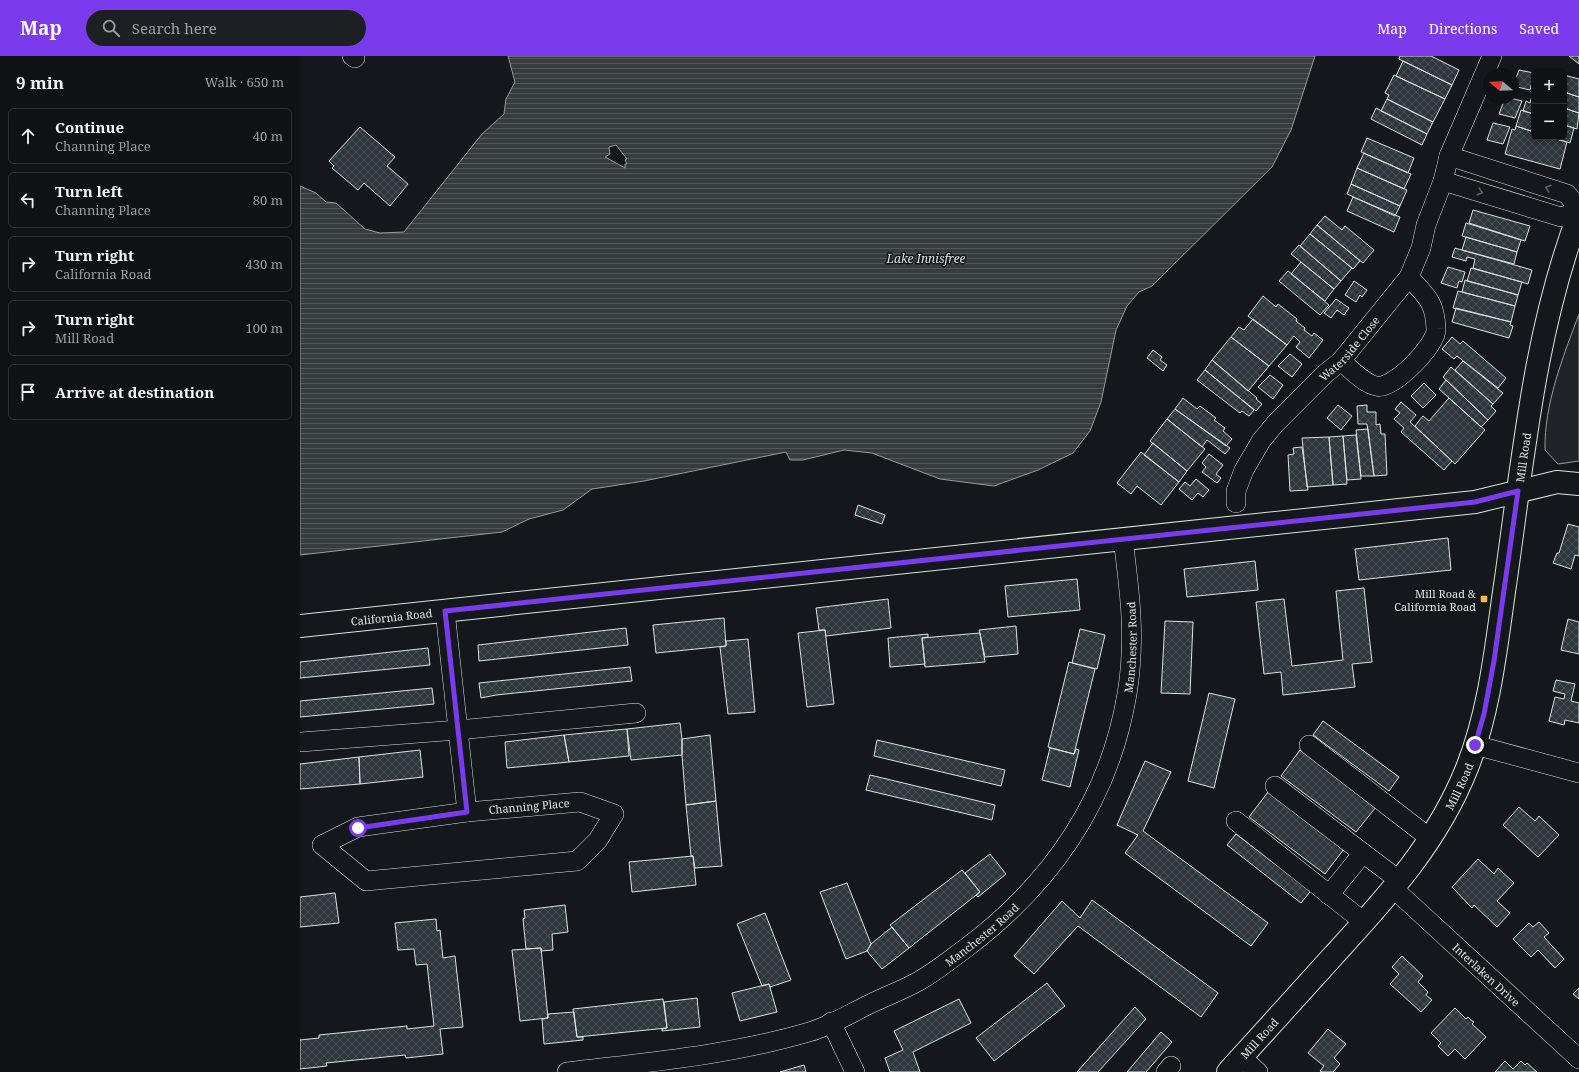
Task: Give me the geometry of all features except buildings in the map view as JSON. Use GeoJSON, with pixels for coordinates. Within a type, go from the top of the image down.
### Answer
{"type":"FeatureCollection","features":[{"type":"Feature","properties":{"kind":"main road","name":"Mill Road"},"geometry":{"type":"LineString","coordinates":[[1234,1065],[1397,885],[1431,839],[1455,795],[1468,767],[1484,714],[1494,661],[1533,391],[1549,311],[1579,212]]}},
{"type":"Feature","properties":{"kind":"main road","name":"California Road"},"geometry":{"type":"LineString","coordinates":[[300,626],[1475,502],[1557,482],[1579,484]]}},
{"type":"Feature","properties":{"kind":"street","name":"Waterside Close"},"geometry":{"type":"LineString","coordinates":[[1236,503],[1236,491],[1244,470],[1261,441],[1274,424],[1341,361],[1409,277],[1421,248],[1426,225],[1443,181],[1449,156],[1492,56]]}},
{"type":"Feature","properties":{"kind":"street"},"geometry":{"type":"LineString","coordinates":[[1443,181],[1561,217],[1579,212],[1567,194],[1449,156]]}},
{"type":"Feature","properties":{"kind":"street"},"geometry":{"type":"LineString","coordinates":[[1503,199],[1511,176]]}},
{"type":"Feature","properties":{"kind":"street"},"geometry":{"type":"LineString","coordinates":[[1341,361],[1376,387],[1387,385],[1407,370],[1431,345],[1437,330],[1432,303],[1409,277]]}},
{"type":"Feature","properties":{"kind":"street","name":"Manchester Road"},"geometry":{"type":"LineString","coordinates":[[567,1072],[700,1056],[748,1047],[812,1031],[920,980],[992,928],[1052,868],[1080,826],[1105,775],[1121,725],[1127,694],[1132,646],[1132,612],[1123,539]]}},
{"type":"Feature","properties":{"kind":"street"},"geometry":{"type":"LineString","coordinates":[[445,611],[467,812]]}},
{"type":"Feature","properties":{"kind":"street"},"geometry":{"type":"LineString","coordinates":[[300,742],[458,730],[636,713]]}},
{"type":"Feature","properties":{"kind":"street"},"geometry":{"type":"LineString","coordinates":[[1309,745],[1431,839]]}},
{"type":"Feature","properties":{"kind":"street"},"geometry":{"type":"LineString","coordinates":[[1475,745],[1579,773]]}},
{"type":"Feature","properties":{"kind":"street","name":"Interlaken Drive"},"geometry":{"type":"LineString","coordinates":[[1275,786],[1363,853],[1579,1059]]}},
{"type":"Feature","properties":{"kind":"street","name":"Channing Place"},"geometry":{"type":"LineString","coordinates":[[580,802],[614,814],[598,840],[577,861],[366,881],[322,845],[358,828],[467,812],[580,802]]}},
{"type":"Feature","properties":{"kind":"street"},"geometry":{"type":"LineString","coordinates":[[1236,820],[1364,922]]}},
{"type":"Feature","properties":{"kind":"street"},"geometry":{"type":"LineString","coordinates":[[1329,895],[1363,853]]}},
{"type":"Feature","properties":{"kind":"street"},"geometry":{"type":"LineString","coordinates":[[831,1022],[855,1072]]}},
{"type":"Feature","properties":{"kind":"street"},"geometry":{"type":"LineString","coordinates":[[1234,1065],[1258,1072]]}},
{"type":"Feature","properties":{"kind":"shaded area"},"geometry":{"type":"Polygon","coordinates":[[[1579,314],[1579,461],[1558,464],[1545,450],[1548,415],[1556,381],[1579,314]]]}},
{"type":"Feature","properties":{"kind":"water","name":"Lake Innisfree"},"geometry":{"type":"Polygon","coordinates":[[[508,56],[1315,56],[1291,130],[1272,167],[1152,286],[1139,292],[1127,306],[1116,330],[1101,402],[1090,431],[1073,453],[1038,470],[994,486],[940,479],[872,453],[844,450],[803,460],[790,460],[786,452],[644,481],[592,489],[563,510],[529,519],[502,532],[300,555],[300,186],[316,193],[326,202],[336,203],[365,229],[380,233],[404,232],[482,134],[504,114],[506,99],[515,82],[508,56]],[[616,145],[609,147],[610,154],[605,157],[625,168],[625,164],[627,164],[625,160],[627,159],[616,145]]]}},
{"type":"Feature","properties":{"kind":"place","name":"Mill Road & California Road"},"geometry":{"type":"Point","coordinates":[1484,599]}},
{"type":"Feature","properties":{"kind":"route"},"geometry":{"type":"LineString","coordinates":[[358,828],[467,812],[445,611],[1475,502],[1518,491],[1514,528],[1494,661],[1484,714],[1475,745]]}}]}
